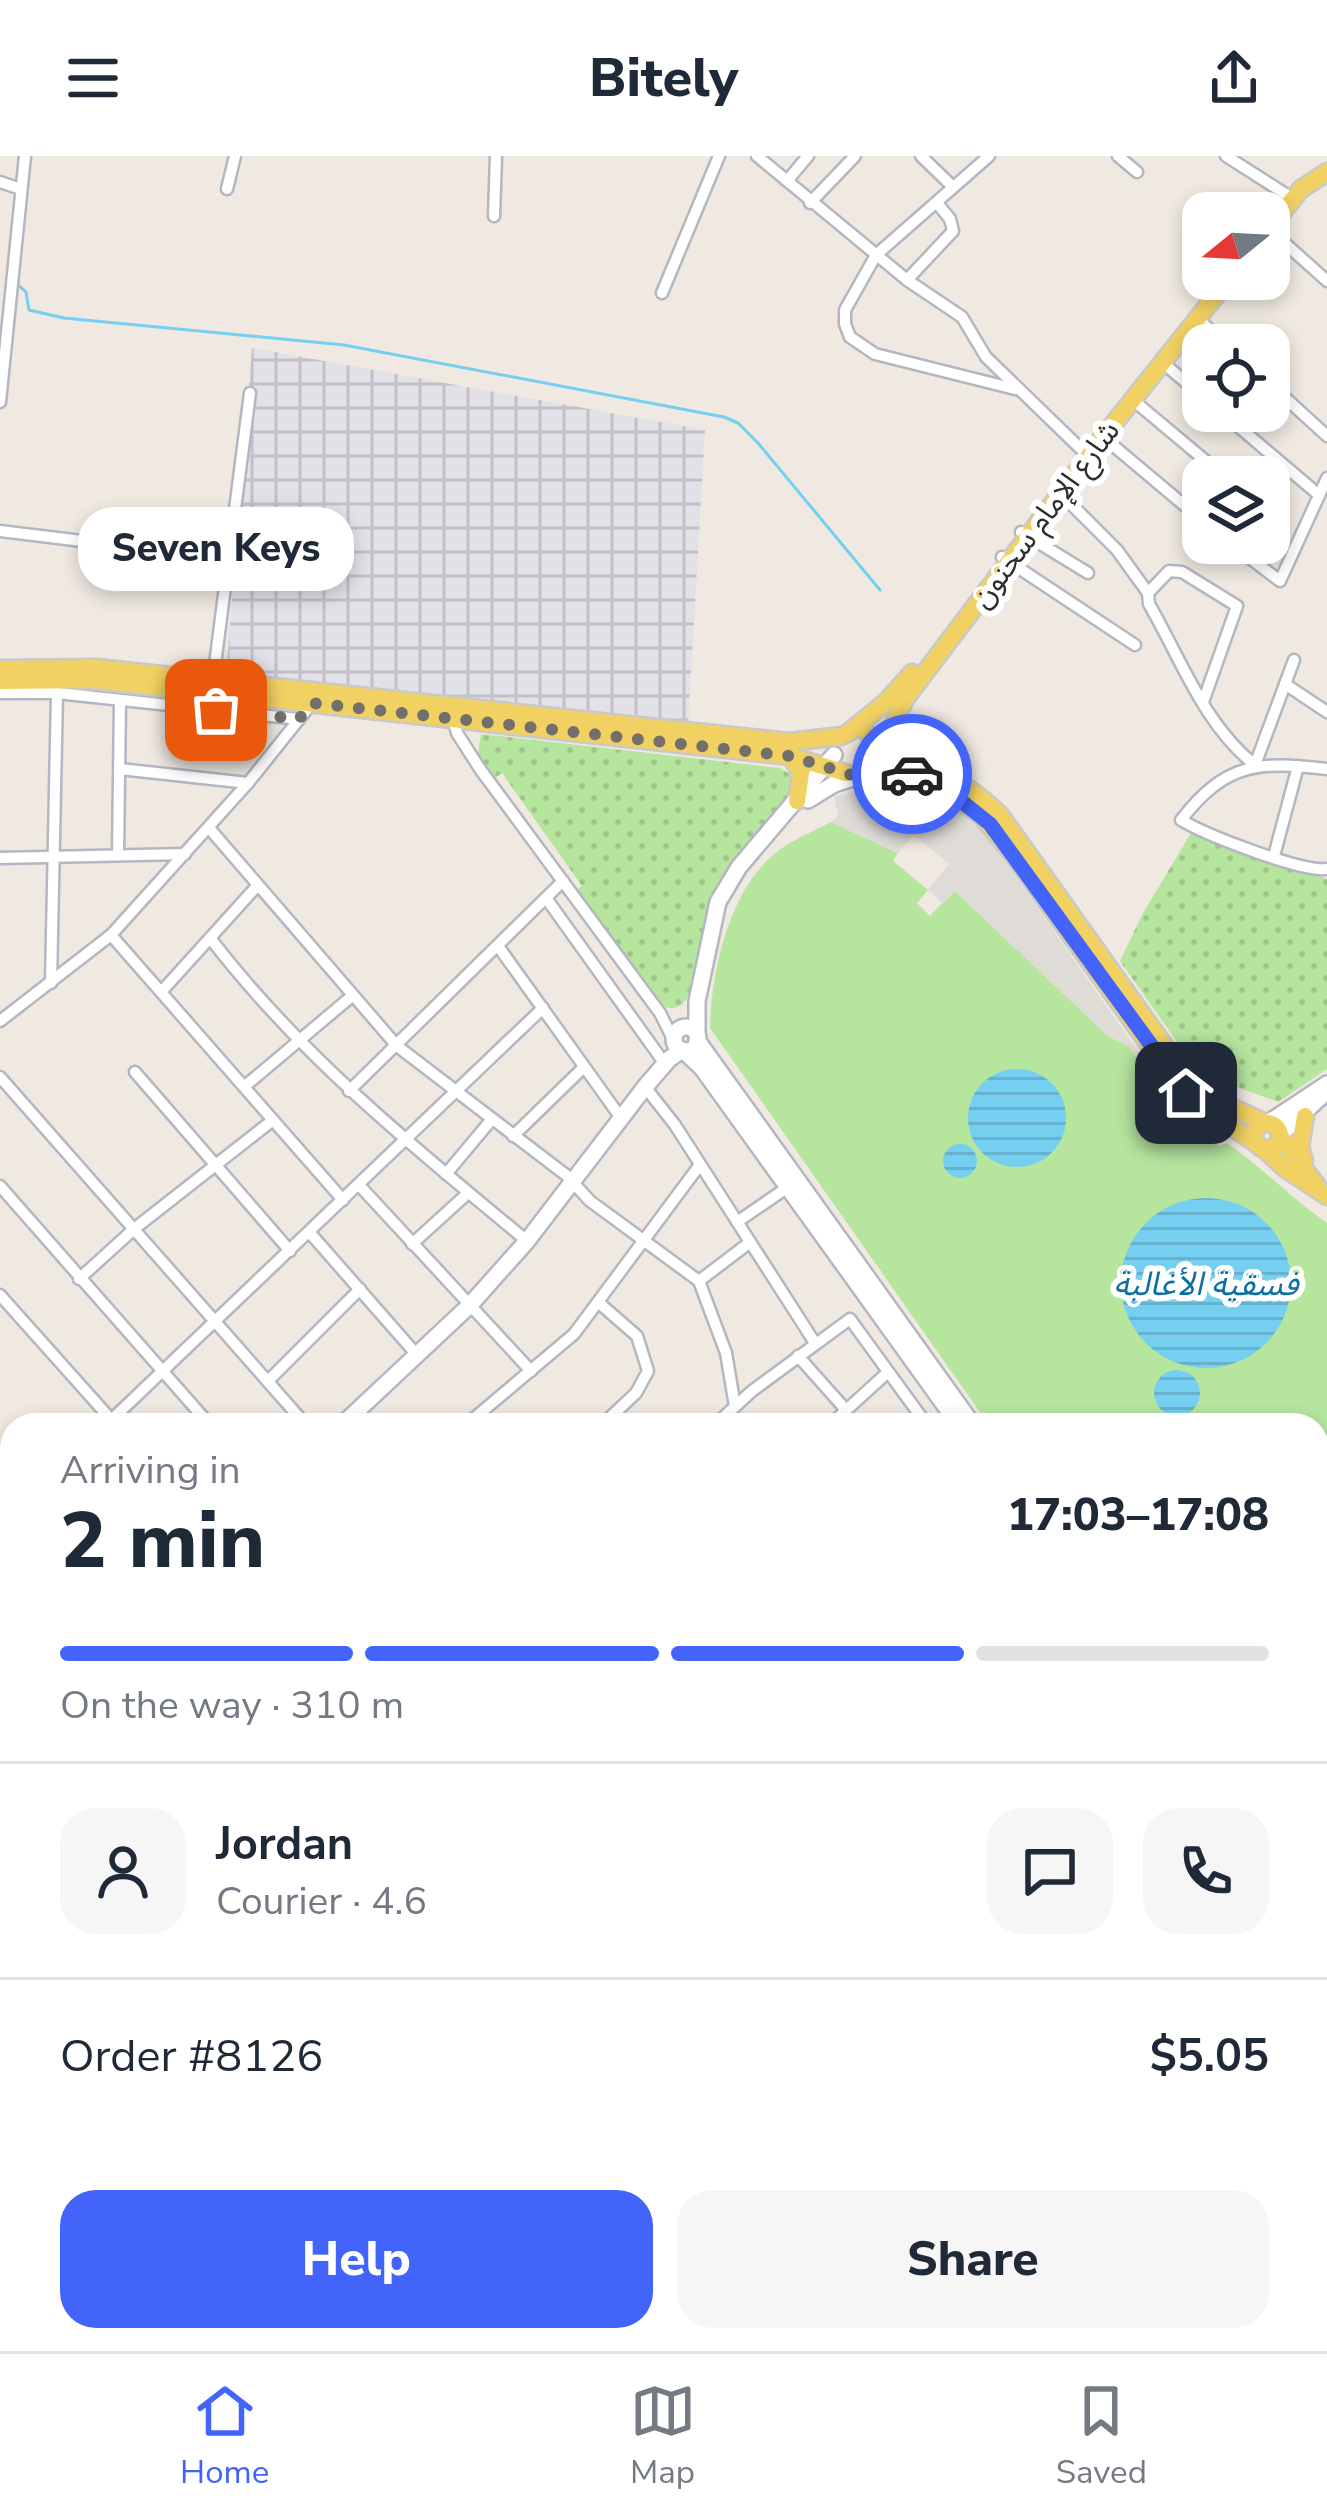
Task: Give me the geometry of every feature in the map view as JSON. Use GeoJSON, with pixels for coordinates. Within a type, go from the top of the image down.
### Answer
{"type":"FeatureCollection","features":[{"type":"Feature","properties":{"kind":"main road"},"geometry":{"type":"LineString","coordinates":[[1290,193],[1325,164]]}},
{"type":"Feature","properties":{"kind":"main road"},"geometry":{"type":"LineString","coordinates":[[1290,204],[1325,164]]}},
{"type":"Feature","properties":{"kind":"main road","name":"شارع الإمام سحنون"},"geometry":{"type":"LineString","coordinates":[[846,769],[877,746],[905,699],[1083,451],[1202,300]]}},
{"type":"Feature","properties":{"kind":"main road","name":"شارع الإمام سحنون"},"geometry":{"type":"LineString","coordinates":[[1024,534],[1061,494],[1212,300]]}},
{"type":"Feature","properties":{"kind":"main road","name":"شارع الإمام سحنون"},"geometry":{"type":"LineString","coordinates":[[845,735],[902,686],[1005,559]]}},
{"type":"Feature","properties":{"kind":"main road"},"geometry":{"type":"LineString","coordinates":[[0,668],[97,668],[213,680],[325,700]]}},
{"type":"Feature","properties":{"kind":"main road"},"geometry":{"type":"LineString","coordinates":[[0,681],[96,680],[790,742],[845,735],[915,758],[953,777],[1000,815],[1188,1079],[1213,1099],[1274,1129],[1324,1194]]}},
{"type":"Feature","properties":{"kind":"main road"},"geometry":{"type":"LineString","coordinates":[[905,699],[903,733],[915,758]]}},
{"type":"Feature","properties":{"kind":"main road"},"geometry":{"type":"LineString","coordinates":[[452,712],[928,779],[980,814],[1013,854],[1153,1062],[1202,1107],[1324,1194]]}},
{"type":"Feature","properties":{"kind":"main road"},"geometry":{"type":"LineString","coordinates":[[845,735],[846,769]]}},
{"type":"Feature","properties":{"kind":"main road"},"geometry":{"type":"LineString","coordinates":[[790,756],[801,773],[797,801]]}},
{"type":"Feature","properties":{"kind":"main road"},"geometry":{"type":"LineString","coordinates":[[1305,1115],[1300,1147],[1308,1172]]}},
{"type":"Feature","properties":{"kind":"main road"},"geometry":{"type":"LineString","coordinates":[[1260,1146],[1256,1130],[1274,1129]]}},
{"type":"Feature","properties":{"kind":"street"},"geometry":{"type":"LineString","coordinates":[[0,402],[25,156]]}},
{"type":"Feature","properties":{"kind":"street"},"geometry":{"type":"LineString","coordinates":[[227,189],[236,156]]}},
{"type":"Feature","properties":{"kind":"street"},"geometry":{"type":"LineString","coordinates":[[494,216],[496,156]]}},
{"type":"Feature","properties":{"kind":"street"},"geometry":{"type":"LineString","coordinates":[[662,292],[719,156]]}},
{"type":"Feature","properties":{"kind":"street"},"geometry":{"type":"LineString","coordinates":[[757,156],[907,280],[962,317],[979,349],[1083,451]]}},
{"type":"Feature","properties":{"kind":"street"},"geometry":{"type":"LineString","coordinates":[[787,181],[808,156]]}},
{"type":"Feature","properties":{"kind":"street"},"geometry":{"type":"LineString","coordinates":[[810,202],[856,156]]}},
{"type":"Feature","properties":{"kind":"street"},"geometry":{"type":"LineString","coordinates":[[921,156],[953,188]]}},
{"type":"Feature","properties":{"kind":"street"},"geometry":{"type":"LineString","coordinates":[[989,156],[876,255],[845,310],[850,337],[875,354],[1019,390]]}},
{"type":"Feature","properties":{"kind":"street"},"geometry":{"type":"LineString","coordinates":[[1118,156],[1137,172]]}},
{"type":"Feature","properties":{"kind":"street"},"geometry":{"type":"LineString","coordinates":[[1226,156],[1282,192]]}},
{"type":"Feature","properties":{"kind":"street"},"geometry":{"type":"LineString","coordinates":[[0,182],[21,189]]}},
{"type":"Feature","properties":{"kind":"street"},"geometry":{"type":"LineString","coordinates":[[907,280],[953,231],[937,203]]}},
{"type":"Feature","properties":{"kind":"street"},"geometry":{"type":"LineString","coordinates":[[1290,248],[1327,281]]}},
{"type":"Feature","properties":{"kind":"street"},"geometry":{"type":"LineString","coordinates":[[1197,318],[1204,324]]}},
{"type":"Feature","properties":{"kind":"street"},"geometry":{"type":"LineString","coordinates":[[1162,362],[1182,379]]}},
{"type":"Feature","properties":{"kind":"street"},"geometry":{"type":"LineString","coordinates":[[213,680],[250,393]]}},
{"type":"Feature","properties":{"kind":"street"},"geometry":{"type":"LineString","coordinates":[[1133,400],[1200,456]]}},
{"type":"Feature","properties":{"kind":"street"},"geometry":{"type":"LineString","coordinates":[[1290,402],[1327,436]]}},
{"type":"Feature","properties":{"kind":"street"},"geometry":{"type":"LineString","coordinates":[[1245,432],[1319,495]]}},
{"type":"Feature","properties":{"kind":"street"},"geometry":{"type":"LineString","coordinates":[[1103,437],[1182,503]]}},
{"type":"Feature","properties":{"kind":"street"},"geometry":{"type":"LineString","coordinates":[[1290,559],[1327,478]]}},
{"type":"Feature","properties":{"kind":"street"},"geometry":{"type":"LineString","coordinates":[[1061,494],[1106,538],[1148,592],[1149,604],[1221,732],[1255,765]]}},
{"type":"Feature","properties":{"kind":"street"},"geometry":{"type":"LineString","coordinates":[[0,531],[229,559]]}},
{"type":"Feature","properties":{"kind":"street"},"geometry":{"type":"LineString","coordinates":[[1024,534],[1088,573]]}},
{"type":"Feature","properties":{"kind":"street"},"geometry":{"type":"LineString","coordinates":[[1005,559],[1135,645]]}},
{"type":"Feature","properties":{"kind":"street"},"geometry":{"type":"LineString","coordinates":[[1258,564],[1280,581],[1288,564]]}},
{"type":"Feature","properties":{"kind":"street"},"geometry":{"type":"LineString","coordinates":[[1148,592],[1165,574],[1178,571],[1236,604],[1203,702]]}},
{"type":"Feature","properties":{"kind":"street"},"geometry":{"type":"LineString","coordinates":[[1255,765],[1294,659]]}},
{"type":"Feature","properties":{"kind":"street"},"geometry":{"type":"LineString","coordinates":[[1285,684],[1327,712]]}},
{"type":"Feature","properties":{"kind":"street"},"geometry":{"type":"LineString","coordinates":[[0,693],[57,693],[299,719]]}},
{"type":"Feature","properties":{"kind":"street"},"geometry":{"type":"LineString","coordinates":[[51,983],[57,693]]}},
{"type":"Feature","properties":{"kind":"street"},"geometry":{"type":"LineString","coordinates":[[118,855],[120,700]]}},
{"type":"Feature","properties":{"kind":"street"},"geometry":{"type":"LineString","coordinates":[[0,1021],[112,935],[299,719],[325,700]]}},
{"type":"Feature","properties":{"kind":"street"},"geometry":{"type":"LineString","coordinates":[[452,712],[457,733],[480,769],[681,1044],[965,1413]]}},
{"type":"Feature","properties":{"kind":"street"},"geometry":{"type":"LineString","coordinates":[[1327,769],[1255,765],[1223,780],[1181,820],[1274,856],[1317,870],[1327,868]]}},
{"type":"Feature","properties":{"kind":"street"},"geometry":{"type":"LineString","coordinates":[[1274,856],[1298,766]]}},
{"type":"Feature","properties":{"kind":"street"},"geometry":{"type":"LineString","coordinates":[[120,769],[248,783]]}},
{"type":"Feature","properties":{"kind":"street"},"geometry":{"type":"LineString","coordinates":[[355,1413],[470,1305],[527,1241],[681,1044],[697,1001],[718,902],[739,868],[797,801],[846,769]]}},
{"type":"Feature","properties":{"kind":"street"},"geometry":{"type":"LineString","coordinates":[[782,821],[846,769]]}},
{"type":"Feature","properties":{"kind":"street"},"geometry":{"type":"LineString","coordinates":[[209,828],[397,1046],[572,1182],[590,1202],[699,1281],[726,1353],[735,1406]]}},
{"type":"Feature","properties":{"kind":"street"},"geometry":{"type":"LineString","coordinates":[[0,858],[185,854]]}},
{"type":"Feature","properties":{"kind":"street"},"geometry":{"type":"LineString","coordinates":[[349,1091],[563,881]]}},
{"type":"Feature","properties":{"kind":"street"},"geometry":{"type":"LineString","coordinates":[[162,991],[257,886]]}},
{"type":"Feature","properties":{"kind":"street"},"geometry":{"type":"LineString","coordinates":[[546,898],[702,1068],[950,1413]]}},
{"type":"Feature","properties":{"kind":"street"},"geometry":{"type":"LineString","coordinates":[[112,935],[344,1200]]}},
{"type":"Feature","properties":{"kind":"street"},"geometry":{"type":"LineString","coordinates":[[210,938],[296,1041],[405,1141],[527,1241]]}},
{"type":"Feature","properties":{"kind":"street"},"geometry":{"type":"LineString","coordinates":[[498,946],[621,1118]]}},
{"type":"Feature","properties":{"kind":"street"},"geometry":{"type":"LineString","coordinates":[[244,1086],[352,996]]}},
{"type":"Feature","properties":{"kind":"street"},"geometry":{"type":"LineString","coordinates":[[120,1413],[543,1009]]}},
{"type":"Feature","properties":{"kind":"street"},"geometry":{"type":"LineString","coordinates":[[513,1136],[584,1067]]}},
{"type":"Feature","properties":{"kind":"street"},"geometry":{"type":"LineString","coordinates":[[135,1072],[290,1251]]}},
{"type":"Feature","properties":{"kind":"street"},"geometry":{"type":"LineString","coordinates":[[0,1078],[296,1413]]}},
{"type":"Feature","properties":{"kind":"street"},"geometry":{"type":"LineString","coordinates":[[646,1087],[815,1343]]}},
{"type":"Feature","properties":{"kind":"street"},"geometry":{"type":"LineString","coordinates":[[1274,1129],[1327,1087]]}},
{"type":"Feature","properties":{"kind":"street"},"geometry":{"type":"LineString","coordinates":[[1274,1129],[1305,1115],[1327,1087]]}},
{"type":"Feature","properties":{"kind":"street"},"geometry":{"type":"LineString","coordinates":[[446,1174],[492,1119]]}},
{"type":"Feature","properties":{"kind":"street"},"geometry":{"type":"LineString","coordinates":[[80,1279],[134,1228],[273,1120]]}},
{"type":"Feature","properties":{"kind":"street"},"geometry":{"type":"LineString","coordinates":[[484,1413],[574,1334],[642,1236],[699,1166]]}},
{"type":"Feature","properties":{"kind":"street"},"geometry":{"type":"LineString","coordinates":[[359,1185],[531,1371]]}},
{"type":"Feature","properties":{"kind":"street"},"geometry":{"type":"LineString","coordinates":[[0,1186],[199,1413]]}},
{"type":"Feature","properties":{"kind":"street"},"geometry":{"type":"LineString","coordinates":[[737,1222],[788,1187]]}},
{"type":"Feature","properties":{"kind":"street"},"geometry":{"type":"LineString","coordinates":[[412,1244],[469,1193]]}},
{"type":"Feature","properties":{"kind":"street"},"geometry":{"type":"LineString","coordinates":[[310,1233],[417,1354]]}},
{"type":"Feature","properties":{"kind":"street"},"geometry":{"type":"LineString","coordinates":[[699,1281],[749,1243]]}},
{"type":"Feature","properties":{"kind":"street"},"geometry":{"type":"LineString","coordinates":[[269,1381],[360,1289]]}},
{"type":"Feature","properties":{"kind":"street"},"geometry":{"type":"LineString","coordinates":[[0,1295],[102,1413]]}},
{"type":"Feature","properties":{"kind":"street"},"geometry":{"type":"LineString","coordinates":[[598,1302],[637,1336],[648,1370],[636,1393],[615,1413]]}},
{"type":"Feature","properties":{"kind":"street"},"geometry":{"type":"LineString","coordinates":[[728,1413],[850,1319],[918,1413]]}},
{"type":"Feature","properties":{"kind":"street"},"geometry":{"type":"LineString","coordinates":[[798,1356],[837,1413]]}},
{"type":"Feature","properties":{"kind":"street"},"geometry":{"type":"LineString","coordinates":[[847,1413],[888,1372]]}},
{"type":"Feature","properties":{"kind":"shaded area"},"geometry":{"type":"Polygon","coordinates":[[[252,348],[705,430],[688,726],[226,676],[252,348]]]}},
{"type":"Feature","properties":{"kind":"shaded area"},"geometry":{"type":"Polygon","coordinates":[[[888,786],[929,791],[981,827],[1147,1064],[1147,1073],[1129,1046],[1108,1036],[955,891],[943,904],[928,890],[949,864],[914,835],[898,853],[831,822],[838,816],[834,796],[888,786]]]}},
{"type":"Feature","properties":{"kind":"green space"},"geometry":{"type":"Polygon","coordinates":[[[481,734],[780,768],[790,774],[793,785],[788,800],[726,869],[710,901],[688,996],[681,1005],[665,1007],[576,890],[582,886],[502,773],[495,778],[478,754],[481,734]]]}},
{"type":"Feature","properties":{"kind":"green space"},"geometry":{"type":"Polygon","coordinates":[[[831,822],[898,853],[893,861],[928,890],[917,903],[930,916],[954,890],[1108,1036],[1129,1046],[1147,1073],[1140,1090],[1177,1128],[1192,1126],[1219,1146],[1227,1143],[1327,1223],[1327,1413],[981,1413],[710,1028],[714,982],[734,911],[758,871],[793,841],[831,822]]]}},
{"type":"Feature","properties":{"kind":"green space"},"geometry":{"type":"Polygon","coordinates":[[[1191,833],[1327,879],[1327,1069],[1278,1102],[1199,1073],[1120,961],[1191,833]]]}},
{"type":"Feature","properties":{"kind":"water"},"geometry":{"type":"Polygon","coordinates":[[[1017,1069],[1036,1073],[1051,1084],[1062,1099],[1066,1118],[1062,1137],[1051,1152],[1036,1163],[1017,1167],[998,1163],[983,1152],[972,1137],[968,1118],[972,1099],[983,1084],[998,1073],[1017,1069]]]}},
{"type":"Feature","properties":{"kind":"water"},"geometry":{"type":"Polygon","coordinates":[[[960,1144],[972,1149],[977,1161],[972,1173],[960,1178],[948,1173],[943,1161],[948,1149],[960,1144]]]}},
{"type":"Feature","properties":{"kind":"water","name":"فسقية الأغالبة"},"geometry":{"type":"Polygon","coordinates":[[[1206,1198],[1239,1204],[1266,1223],[1285,1250],[1291,1283],[1285,1316],[1266,1343],[1239,1362],[1206,1368],[1173,1362],[1146,1343],[1127,1316],[1121,1283],[1127,1250],[1146,1223],[1173,1204],[1206,1198]]]}},
{"type":"Feature","properties":{"kind":"water","name":"فسقية الأغالبة"},"geometry":{"type":"Polygon","coordinates":[[[1168,1372],[1186,1372],[1198,1384],[1198,1402],[1187,1413],[1167,1413],[1156,1402],[1156,1384],[1168,1372]]]}},
{"type":"Feature","properties":{"kind":"waterway"},"geometry":{"type":"LineString","coordinates":[[16,283],[26,292],[29,310],[64,318],[344,345],[724,417],[738,423],[758,443],[880,590]]}},
{"type":"Feature","properties":{"kind":"way so far"},"geometry":{"type":"LineString","coordinates":[[216,710],[299,719],[312,703],[790,756],[852,775],[912,774]]}},
{"type":"Feature","properties":{"kind":"place","name":"Seven Keys"},"geometry":{"type":"Point","coordinates":[216,710]}},
{"type":"Feature","properties":{"kind":"route"},"geometry":{"type":"LineString","coordinates":[[912,774],[946,789],[990,824],[1186,1093]]}}]}
